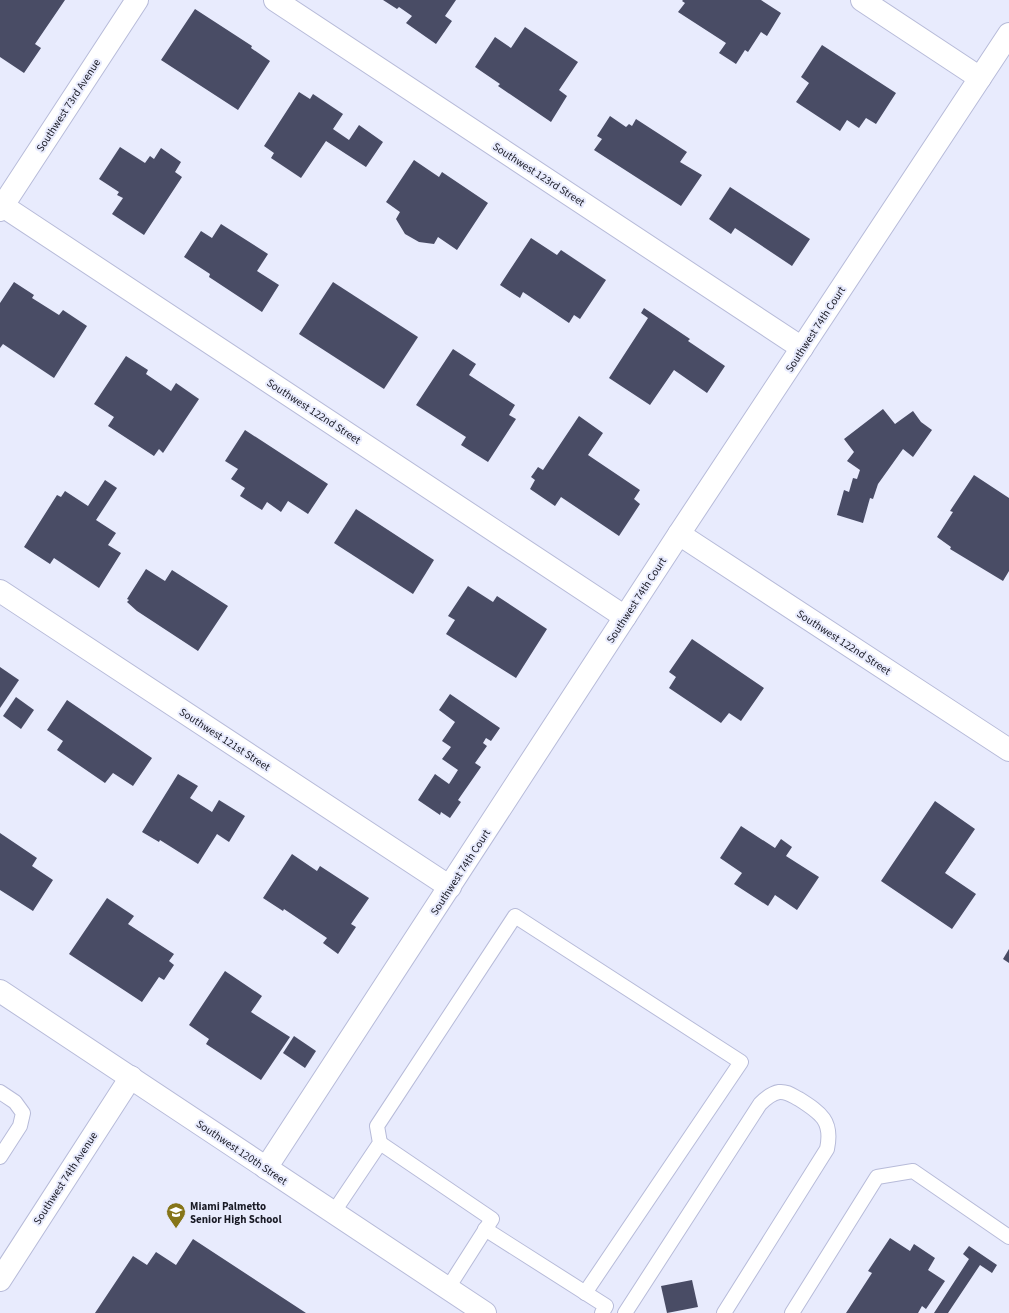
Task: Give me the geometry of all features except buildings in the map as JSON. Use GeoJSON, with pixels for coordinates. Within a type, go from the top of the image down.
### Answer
{"type":"FeatureCollection","features":[{"type":"Feature","properties":{"kind":"street","name":"Southwest 73rd Avenue"},"geometry":{"type":"LineString","coordinates":[[1,208],[136,0]]}},
{"type":"Feature","properties":{"kind":"street","name":"Southwest 123rd Street"},"geometry":{"type":"LineString","coordinates":[[275,0],[802,348]]}},
{"type":"Feature","properties":{"kind":"street"},"geometry":{"type":"LineString","coordinates":[[862,0],[980,78]]}},
{"type":"Feature","properties":{"kind":"street","name":"Southwest 74th Court"},"geometry":{"type":"LineString","coordinates":[[266,1168],[679,534],[1009,34]]}},
{"type":"Feature","properties":{"kind":"street","name":"Southwest 122nd Street"},"geometry":{"type":"LineString","coordinates":[[1,208],[625,617]]}},
{"type":"Feature","properties":{"kind":"street","name":"Southwest 122nd Street"},"geometry":{"type":"LineString","coordinates":[[679,534],[1009,750]]}},
{"type":"Feature","properties":{"kind":"street","name":"Southwest 121st Street"},"geometry":{"type":"LineString","coordinates":[[0,591],[450,887]]}},
{"type":"Feature","properties":{"kind":"street","name":"Southwest 120th Street"},"geometry":{"type":"LineString","coordinates":[[0,991],[485,1313]]}},
{"type":"Feature","properties":{"kind":"street","name":"Southwest 74th Avenue"},"geometry":{"type":"LineString","coordinates":[[0,1280],[131,1077]]}},
{"type":"Feature","properties":{"kind":"lane"},"geometry":{"type":"LineString","coordinates":[[333,1213],[380,1143],[377,1126],[515,916],[741,1062],[585,1293]]}},
{"type":"Feature","properties":{"kind":"lane"},"geometry":{"type":"LineString","coordinates":[[0,1092],[15,1102],[23,1113],[20,1126],[0,1157]]}},
{"type":"Feature","properties":{"kind":"lane"},"geometry":{"type":"LineString","coordinates":[[625,1313],[760,1104],[778,1092],[788,1093],[819,1112],[825,1121],[828,1130],[829,1140],[827,1149],[724,1313]]}},
{"type":"Feature","properties":{"kind":"lane"},"geometry":{"type":"LineString","coordinates":[[380,1143],[492,1219],[448,1288]]}},
{"type":"Feature","properties":{"kind":"lane"},"geometry":{"type":"LineString","coordinates":[[792,1313],[877,1177],[913,1171],[1009,1237]]}},
{"type":"Feature","properties":{"kind":"lane"},"geometry":{"type":"LineString","coordinates":[[486,1229],[585,1293],[609,1311]]}},
{"type":"Feature","properties":{"kind":"place","name":"Miami Palmetto Senior High School"},"geometry":{"type":"Point","coordinates":[176,1229]}}]}
